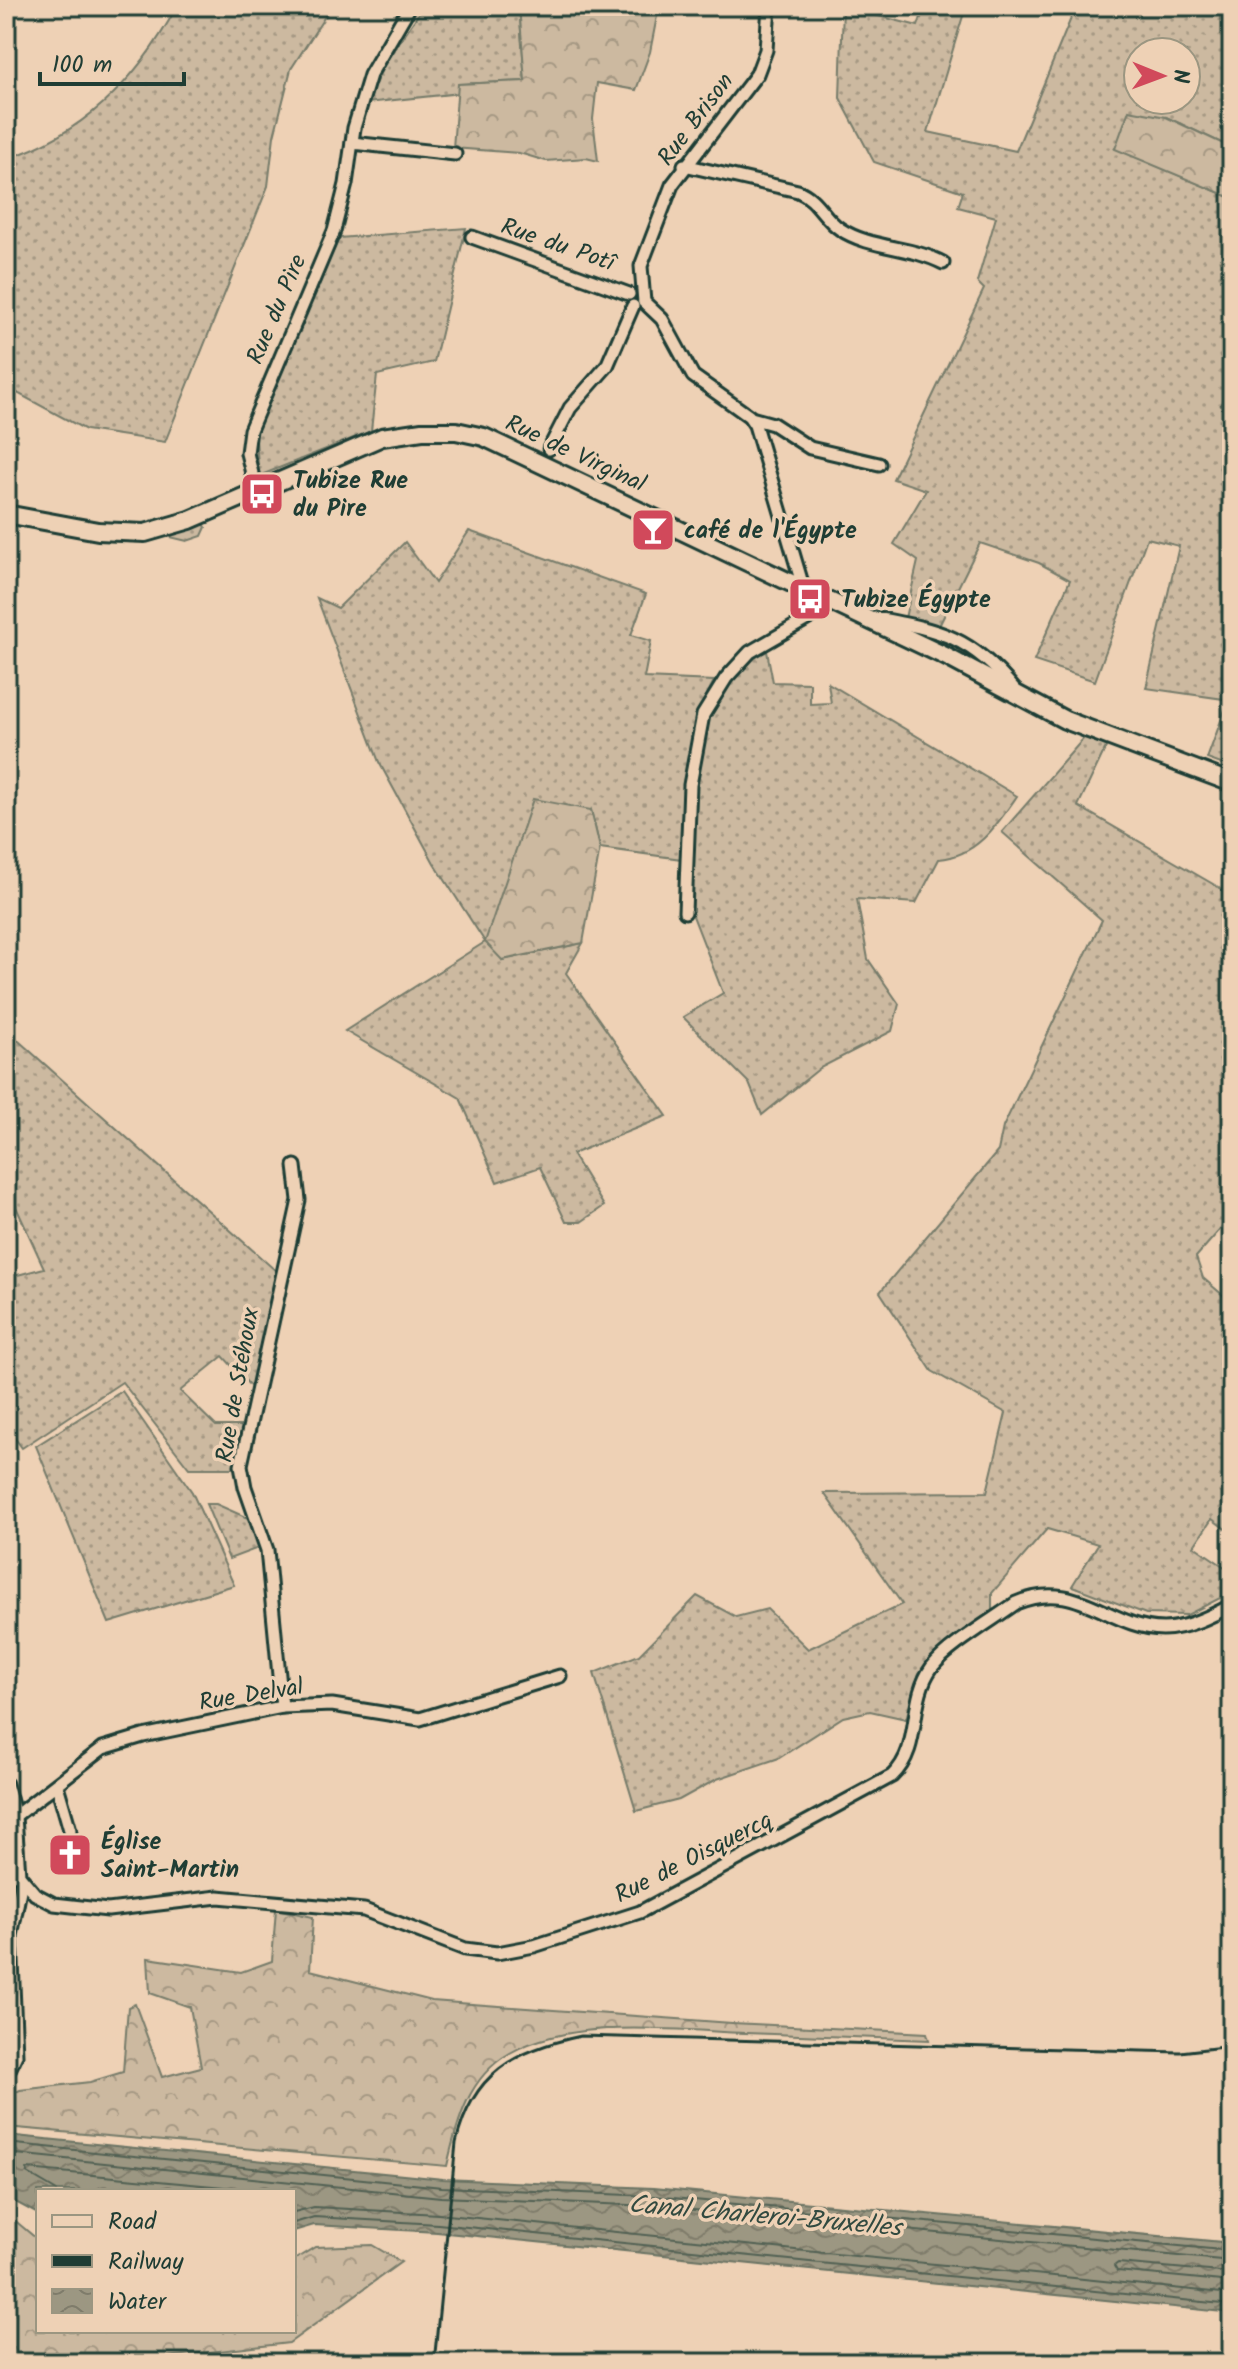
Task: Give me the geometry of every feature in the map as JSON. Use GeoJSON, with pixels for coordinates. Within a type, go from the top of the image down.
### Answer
{"type":"FeatureCollection","features":[{"type":"Feature","properties":{"kind":"street","name":"Rue du Pire"},"geometry":{"type":"LineString","coordinates":[[256,490],[247,453],[250,430],[334,231],[370,75],[410,6]]}},
{"type":"Feature","properties":{"kind":"street","name":"Rue Brison"},"geometry":{"type":"LineString","coordinates":[[769,6],[763,63],[672,185],[640,277],[640,301],[693,376],[751,418],[773,424],[810,448],[879,464]]}},
{"type":"Feature","properties":{"kind":"street"},"geometry":{"type":"LineString","coordinates":[[352,143],[455,154]]}},
{"type":"Feature","properties":{"kind":"street"},"geometry":{"type":"LineString","coordinates":[[684,165],[798,191],[811,196],[839,229],[877,243],[922,252],[943,263]]}},
{"type":"Feature","properties":{"kind":"street","name":"Rue du Potî"},"geometry":{"type":"LineString","coordinates":[[472,237],[640,301]]}},
{"type":"Feature","properties":{"kind":"street"},"geometry":{"type":"LineString","coordinates":[[549,449],[570,408],[607,366],[640,301]]}},
{"type":"Feature","properties":{"kind":"street"},"geometry":{"type":"LineString","coordinates":[[751,418],[804,590]]}},
{"type":"Feature","properties":{"kind":"street","name":"Rue de Virginal"},"geometry":{"type":"LineString","coordinates":[[6,514],[138,534],[167,529],[382,437],[417,431],[456,431],[510,446],[861,615],[1065,720],[1232,783]]}},
{"type":"Feature","properties":{"kind":"street"},"geometry":{"type":"LineString","coordinates":[[685,912],[690,785],[703,715],[726,678],[750,652],[835,603]]}},
{"type":"Feature","properties":{"kind":"street","name":"Rue de Stéhoux"},"geometry":{"type":"LineString","coordinates":[[282,1707],[267,1550],[245,1487],[241,1465],[299,1200],[295,1166]]}},
{"type":"Feature","properties":{"kind":"street","name":"Rue de Oisquercq"},"geometry":{"type":"LineString","coordinates":[[21,1877],[43,1900],[88,1911],[196,1897],[287,1903],[371,1912],[465,1949],[515,1951],[640,1912],[892,1776],[909,1755],[916,1703],[932,1667],[943,1655],[1016,1603],[1030,1597],[1074,1597],[1147,1627],[1166,1629],[1212,1615],[1232,1605]]}},
{"type":"Feature","properties":{"kind":"street","name":"Rue Delval"},"geometry":{"type":"LineString","coordinates":[[15,1816],[103,1748],[282,1707],[332,1705],[420,1719],[560,1676]]}},
{"type":"Feature","properties":{"kind":"street"},"geometry":{"type":"LineString","coordinates":[[6,1784],[15,1816],[21,1877],[11,1936],[16,2055],[6,2076]]}},
{"type":"Feature","properties":{"kind":"street"},"geometry":{"type":"LineString","coordinates":[[57,1785],[70,1830]]}},
{"type":"Feature","properties":{"kind":"street"},"geometry":{"type":"LineString","coordinates":[[6,1874],[21,1877]]}},
{"type":"Feature","properties":{"kind":"green space"},"geometry":{"type":"Polygon","coordinates":[[[177,6],[331,7],[291,69],[274,136],[268,186],[165,442],[86,430],[6,387],[6,159],[60,135],[106,100],[145,57],[177,6]]]}},
{"type":"Feature","properties":{"kind":"green space"},"geometry":{"type":"Polygon","coordinates":[[[424,6],[519,6],[525,81],[459,84],[460,93],[366,103],[385,63],[424,6]]]}},
{"type":"Feature","properties":{"kind":"green space"},"geometry":{"type":"Polygon","coordinates":[[[519,6],[659,6],[650,52],[636,90],[597,83],[593,119],[598,161],[586,158],[546,161],[519,153],[453,148],[458,84],[525,81],[519,6]]]}},
{"type":"Feature","properties":{"kind":"green space"},"geometry":{"type":"Polygon","coordinates":[[[925,6],[966,6],[928,132],[1016,151],[1076,6],[1232,6],[1232,148],[1166,117],[1115,148],[1232,198],[1232,379],[1221,404],[1232,422],[1232,457],[1220,463],[1221,477],[1232,484],[1232,628],[1222,678],[1227,679],[1224,699],[1146,688],[1179,546],[1147,538],[1095,681],[1034,661],[1070,580],[1039,563],[980,543],[939,626],[905,618],[918,561],[894,544],[926,490],[893,479],[984,289],[977,282],[996,217],[958,207],[963,192],[874,162],[840,98],[843,7],[918,26],[925,6]]]}},
{"type":"Feature","properties":{"kind":"green space"},"geometry":{"type":"Polygon","coordinates":[[[1127,116],[1166,117],[1232,148],[1232,198],[1115,149],[1127,116]]]}},
{"type":"Feature","properties":{"kind":"green space"},"geometry":{"type":"Polygon","coordinates":[[[466,228],[434,362],[377,375],[371,431],[259,476],[255,429],[339,238],[466,228]]]}},
{"type":"Feature","properties":{"kind":"green space"},"geometry":{"type":"Polygon","coordinates":[[[201,520],[206,527],[202,536],[187,541],[170,537],[169,534],[201,520]]]}},
{"type":"Feature","properties":{"kind":"green space"},"geometry":{"type":"Polygon","coordinates":[[[469,531],[646,594],[631,635],[651,641],[644,678],[714,681],[697,723],[688,767],[682,859],[600,848],[591,810],[503,960],[583,943],[566,973],[667,1116],[572,1154],[604,1206],[581,1222],[566,1222],[540,1167],[497,1182],[460,1098],[345,1031],[485,942],[434,863],[379,762],[317,598],[338,608],[405,542],[435,583],[469,531]]]}},
{"type":"Feature","properties":{"kind":"green space"},"geometry":{"type":"Polygon","coordinates":[[[912,630],[959,642],[1002,679],[912,630]]]}},
{"type":"Feature","properties":{"kind":"green space"},"geometry":{"type":"Polygon","coordinates":[[[766,646],[773,682],[810,683],[810,704],[831,703],[828,683],[1017,796],[985,837],[964,852],[939,859],[916,903],[857,899],[868,959],[899,1004],[892,1031],[820,1068],[762,1115],[749,1083],[683,1017],[723,993],[690,908],[694,790],[708,717],[739,671],[766,646]]]}},
{"type":"Feature","properties":{"kind":"green space"},"geometry":{"type":"Polygon","coordinates":[[[1227,704],[1232,705],[1232,768],[1207,759],[1227,704]]]}},
{"type":"Feature","properties":{"kind":"green space"},"geometry":{"type":"Polygon","coordinates":[[[1084,738],[1107,745],[1078,806],[1232,895],[1232,1216],[1196,1257],[1203,1278],[1232,1303],[1232,1534],[1212,1519],[1194,1546],[1232,1572],[1232,1592],[1187,1615],[1146,1614],[1072,1586],[1098,1544],[1047,1529],[992,1593],[992,1616],[946,1645],[919,1673],[906,1719],[870,1711],[843,1717],[779,1758],[717,1779],[679,1800],[636,1811],[594,1673],[639,1655],[697,1596],[736,1617],[767,1609],[808,1649],[902,1604],[824,1493],[987,1492],[1006,1413],[932,1371],[880,1292],[998,1151],[1003,1127],[1102,920],[1002,832],[1084,738]]]}},
{"type":"Feature","properties":{"kind":"green space"},"geometry":{"type":"Polygon","coordinates":[[[533,799],[591,810],[600,848],[583,943],[502,960],[485,942],[533,799]]]}},
{"type":"Feature","properties":{"kind":"green space"},"geometry":{"type":"Polygon","coordinates":[[[11,1034],[276,1271],[252,1388],[223,1356],[180,1391],[216,1426],[244,1426],[236,1468],[189,1468],[122,1382],[22,1448],[6,1426],[6,1278],[44,1268],[6,1185],[6,1038],[11,1034]]]}},
{"type":"Feature","properties":{"kind":"green space"},"geometry":{"type":"Polygon","coordinates":[[[122,1391],[192,1492],[234,1585],[109,1623],[36,1446],[122,1391]]]}},
{"type":"Feature","properties":{"kind":"green space"},"geometry":{"type":"Polygon","coordinates":[[[206,1504],[216,1504],[250,1519],[261,1547],[229,1559],[206,1504]]]}},
{"type":"Feature","properties":{"kind":"green space"},"geometry":{"type":"Polygon","coordinates":[[[276,1909],[313,1917],[310,1970],[432,2001],[732,2023],[927,2033],[929,2040],[625,2028],[564,2034],[510,2053],[484,2075],[466,2102],[447,2166],[6,2127],[6,2097],[20,2090],[90,2082],[123,2072],[128,2007],[135,2004],[162,2077],[201,2067],[190,2007],[150,1993],[148,1958],[241,1972],[272,1961],[276,1909]]]}},
{"type":"Feature","properties":{"kind":"green space"},"geometry":{"type":"Polygon","coordinates":[[[6,2213],[36,2238],[36,2333],[296,2333],[296,2259],[315,2247],[372,2245],[401,2262],[289,2343],[113,2363],[6,2363],[6,2213]]]}},
{"type":"Feature","properties":{"kind":"water","name":"Canal Charleroi-Bruxelles"},"geometry":{"type":"Polygon","coordinates":[[[6,2135],[443,2179],[653,2188],[1232,2243],[1232,2313],[437,2232],[314,2225],[296,2230],[296,2189],[36,2189],[36,2213],[6,2197],[6,2135]]]}},
{"type":"Feature","properties":{"kind":"railway"},"geometry":{"type":"LineString","coordinates":[[434,2363],[456,2143],[463,2119],[485,2082],[500,2068],[536,2049],[581,2036],[1180,2052],[1232,2046]]}},
{"type":"Feature","properties":{"kind":"place","name":"Tubize Rue du Pire"},"geometry":{"type":"Point","coordinates":[262,494]}},
{"type":"Feature","properties":{"kind":"place","name":"café de l'Égypte"},"geometry":{"type":"Point","coordinates":[653,530]}},
{"type":"Feature","properties":{"kind":"place","name":"Tubize Égypte"},"geometry":{"type":"Point","coordinates":[810,599]}},
{"type":"Feature","properties":{"kind":"place","name":"Église Saint-Martin"},"geometry":{"type":"Point","coordinates":[70,1855]}}]}
